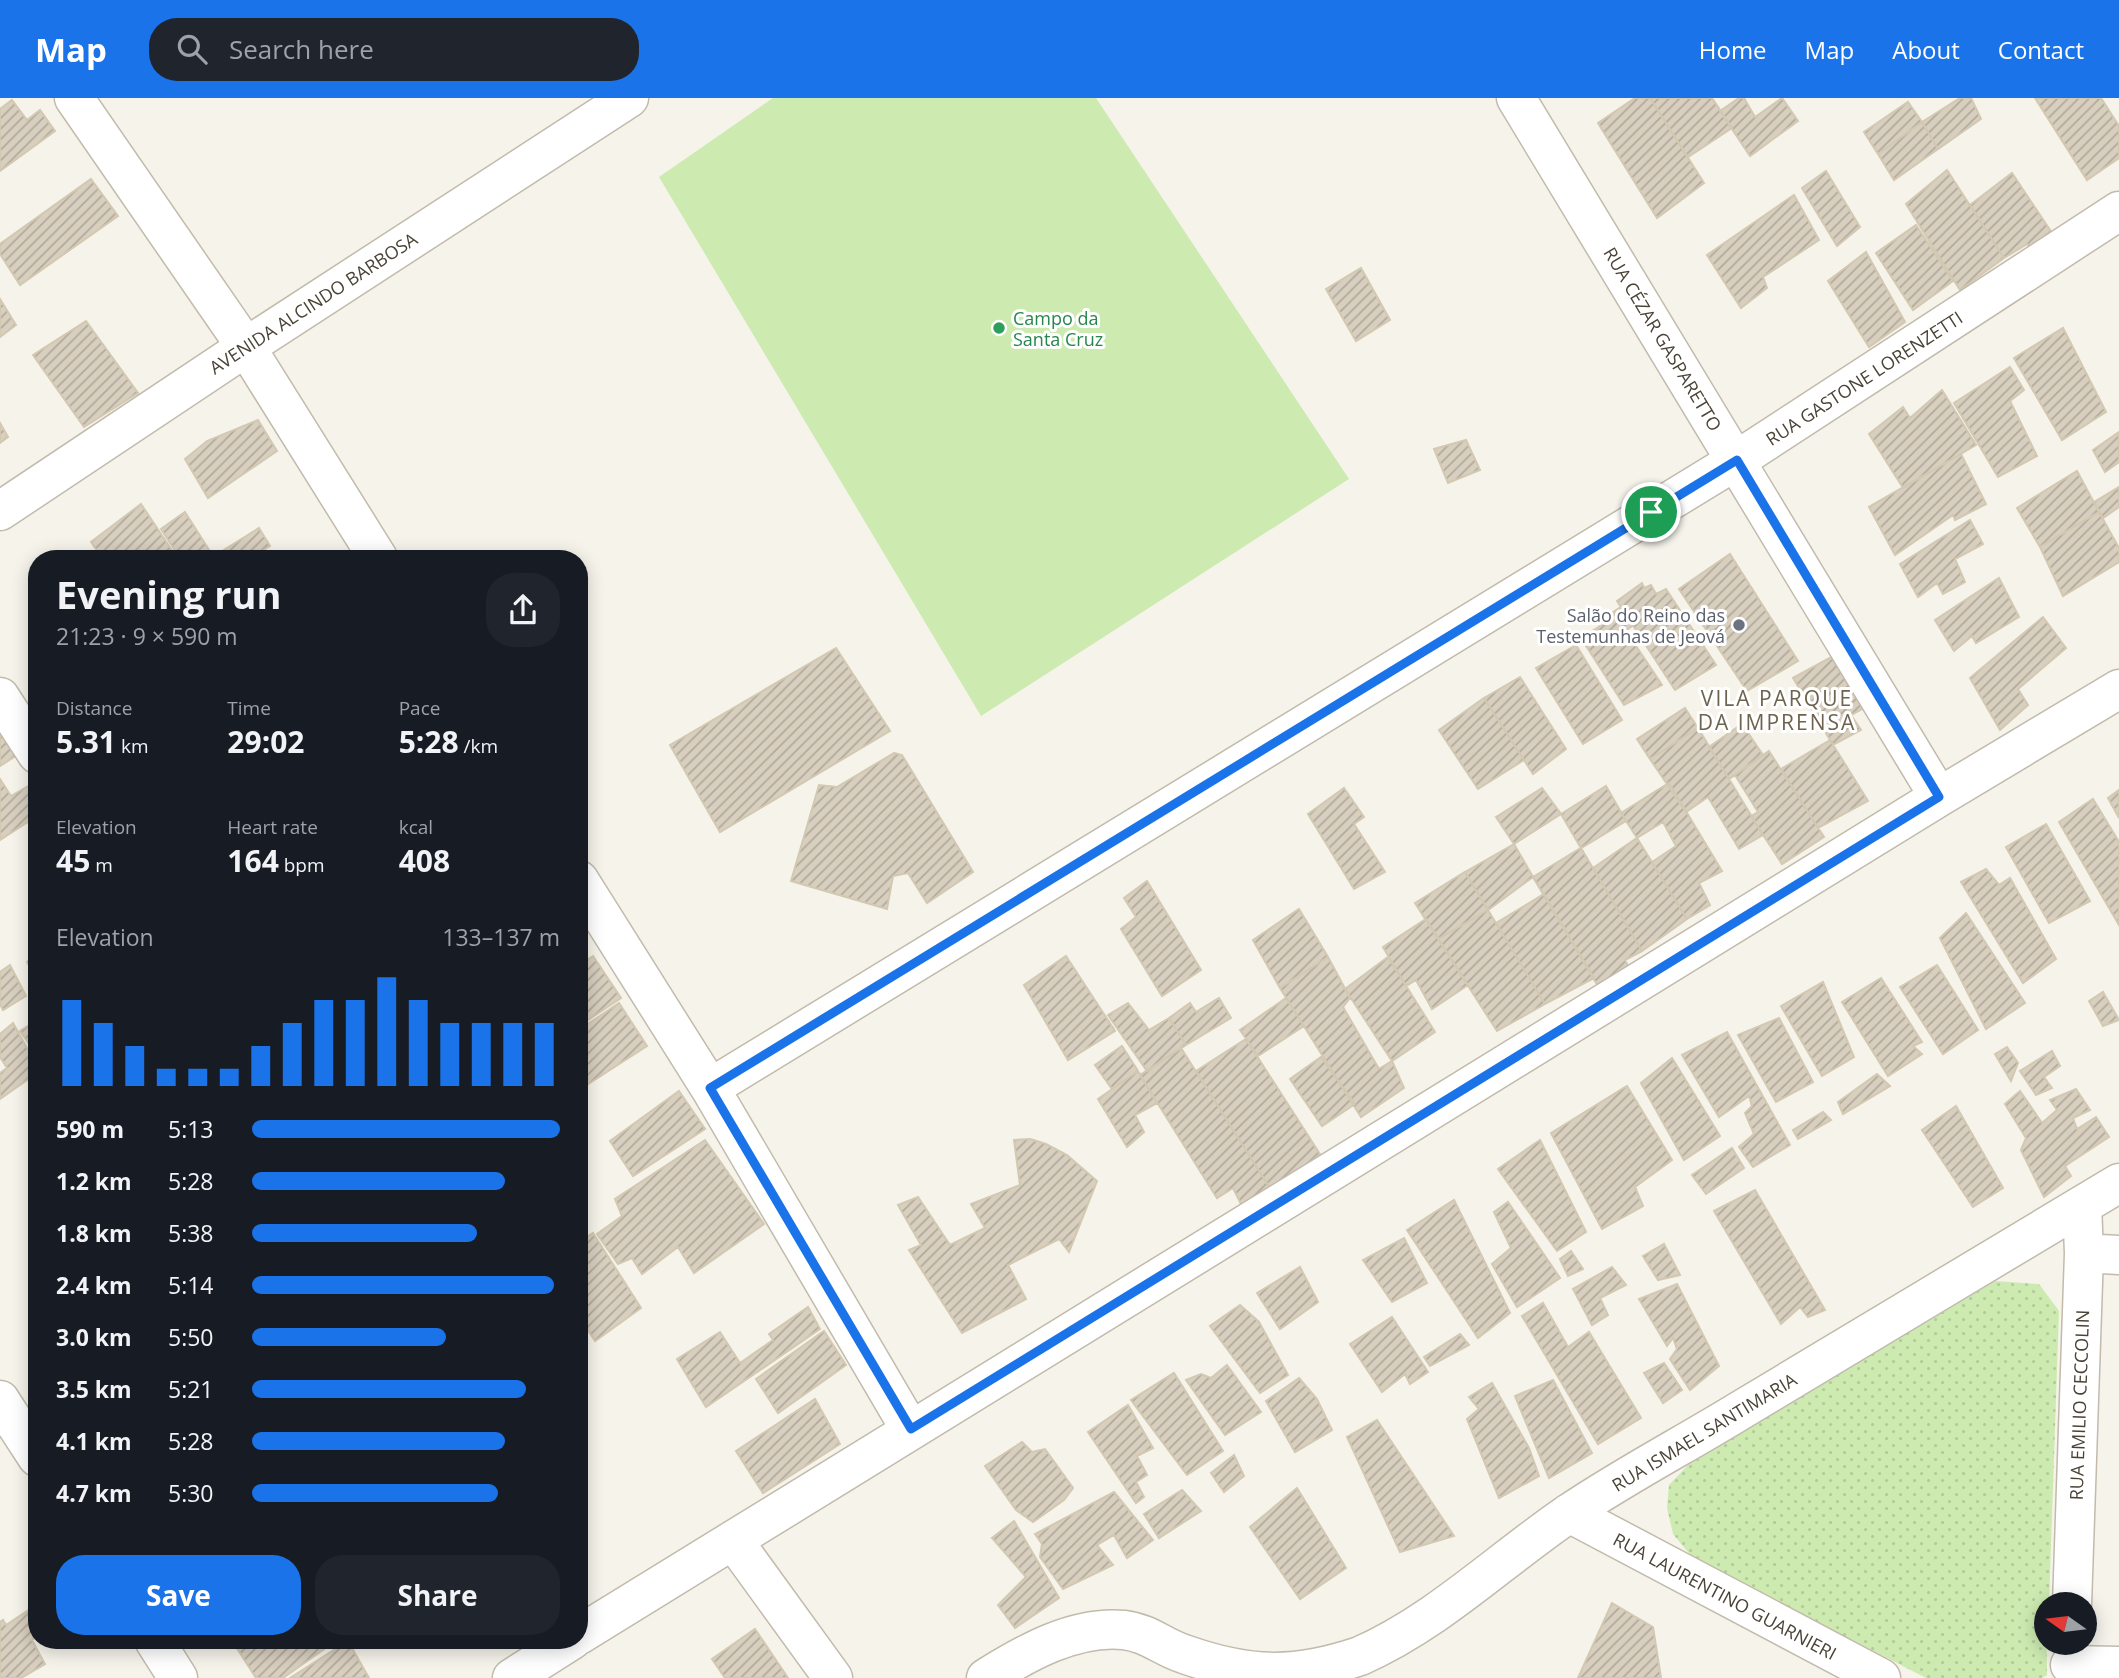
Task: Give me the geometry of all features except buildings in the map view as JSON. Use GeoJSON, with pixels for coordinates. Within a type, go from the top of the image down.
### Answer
{"type":"FeatureCollection","features":[{"type":"Feature","properties":{"kind":"street"},"geometry":{"type":"LineString","coordinates":[[74,98],[246,347],[373,550]]}},
{"type":"Feature","properties":{"kind":"street","name":"AVENIDA ALCINDO BARBOSA"},"geometry":{"type":"LineString","coordinates":[[0,511],[629,98]]}},
{"type":"Feature","properties":{"kind":"street","name":"RUA CÉZAR GASPARETTO"},"geometry":{"type":"LineString","coordinates":[[1516,98],[1939,797]]}},
{"type":"Feature","properties":{"kind":"street","name":"RUA GASTONE LORENZETTI"},"geometry":{"type":"LineString","coordinates":[[710,1088],[1737,460],[2119,211]]}},
{"type":"Feature","properties":{"kind":"street"},"geometry":{"type":"LineString","coordinates":[[588,1623],[733,1540],[1939,797],[2119,689]]}},
{"type":"Feature","properties":{"kind":"street"},"geometry":{"type":"LineString","coordinates":[[0,696],[28,740]]}},
{"type":"Feature","properties":{"kind":"street"},"geometry":{"type":"LineString","coordinates":[[588,894],[710,1088],[911,1429]]}},
{"type":"Feature","properties":{"kind":"street","name":"RUA ISMAEL SANTIMARIA"},"geometry":{"type":"LineString","coordinates":[[986,1678],[1038,1649],[1080,1633],[1104,1630],[1126,1630],[1152,1637],[1180,1653],[1239,1670],[1290,1676],[1319,1672],[1361,1656],[1426,1619],[1569,1513],[2119,1183]]}},
{"type":"Feature","properties":{"kind":"street","name":"RUA EMILIO CECCOLIN"},"geometry":{"type":"LineString","coordinates":[[2073,1592],[2101,1254],[2082,1205]]}},
{"type":"Feature","properties":{"kind":"street"},"geometry":{"type":"LineString","coordinates":[[0,1400],[28,1443]]}},
{"type":"Feature","properties":{"kind":"street","name":"RUA LAURENTINO GUARNIERI"},"geometry":{"type":"LineString","coordinates":[[1569,1513],[1881,1678]]}},
{"type":"Feature","properties":{"kind":"street"},"geometry":{"type":"LineString","coordinates":[[733,1540],[833,1678]]}},
{"type":"Feature","properties":{"kind":"street"},"geometry":{"type":"LineString","coordinates":[[160,1649],[178,1678]]}},
{"type":"Feature","properties":{"kind":"street"},"geometry":{"type":"LineString","coordinates":[[512,1678],[551,1649]]}},
{"type":"Feature","properties":{"kind":"street"},"geometry":{"type":"LineString","coordinates":[[2070,1662],[2119,1666]]}},
{"type":"Feature","properties":{"kind":"green space","name":"Campo da Santa Cruz"},"geometry":{"type":"Polygon","coordinates":[[[773,98],[1096,98],[1349,479],[981,716],[659,177],[773,98]]]}},
{"type":"Feature","properties":{"kind":"green space"},"geometry":{"type":"Polygon","coordinates":[[[1995,1281],[2039,1284],[2059,1311],[2049,1592],[2034,1592],[2034,1656],[2047,1656],[2047,1675],[2042,1678],[1926,1678],[1693,1558],[1673,1534],[1667,1508],[1669,1485],[1688,1465],[1995,1281]]]}},
{"type":"Feature","properties":{"kind":"place","name":"Campo da Santa Cruz"},"geometry":{"type":"Point","coordinates":[999,328]}},
{"type":"Feature","properties":{"kind":"place","name":"Salão do Reino das Testemunhas de Jeová"},"geometry":{"type":"Point","coordinates":[1739,625]}},
{"type":"Feature","properties":{"kind":"district","name":"VILA PARQUE DA IMPRENSA"},"geometry":{"type":"Point","coordinates":[1777,710]}},
{"type":"Feature","properties":{"kind":"route"},"geometry":{"type":"LineString","coordinates":[[1737,460],[1939,797],[911,1429],[710,1088],[1651,512],[1737,460]]}}]}
